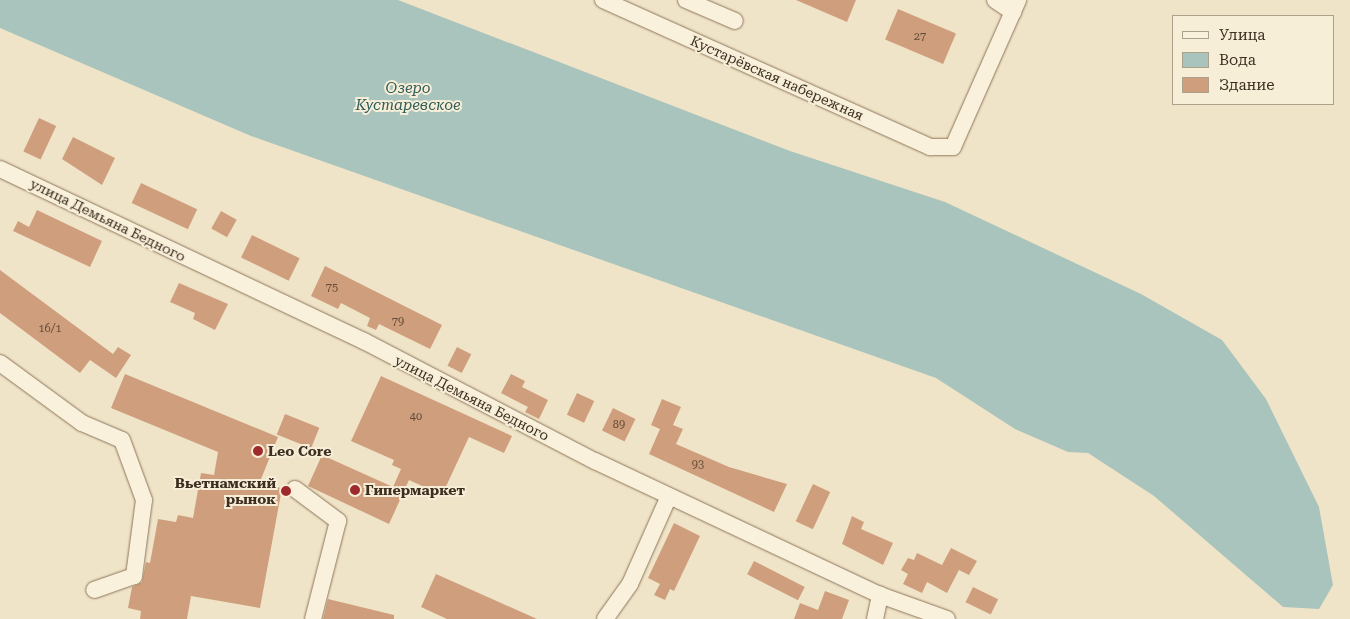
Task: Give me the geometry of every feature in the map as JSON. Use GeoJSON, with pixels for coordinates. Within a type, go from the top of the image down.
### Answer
{"type":"FeatureCollection","features":[{"type":"Feature","properties":{"kind":"street","name":"Кустарёвская набережная"},"geometry":{"type":"LineString","coordinates":[[603,0],[930,147],[954,147],[1016,6]]}},
{"type":"Feature","properties":{"kind":"street"},"geometry":{"type":"LineString","coordinates":[[686,0],[735,21]]}},
{"type":"Feature","properties":{"kind":"street"},"geometry":{"type":"LineString","coordinates":[[995,0],[1016,6]]}},
{"type":"Feature","properties":{"kind":"street","name":"улица Демьяна Бедного"},"geometry":{"type":"LineString","coordinates":[[0,169],[364,341],[669,496],[880,595],[946,619]]}},
{"type":"Feature","properties":{"kind":"street"},"geometry":{"type":"LineString","coordinates":[[0,363],[82,422],[122,440],[144,500],[134,576],[94,590]]}},
{"type":"Feature","properties":{"kind":"street"},"geometry":{"type":"LineString","coordinates":[[296,489],[338,521],[313,619]]}},
{"type":"Feature","properties":{"kind":"street"},"geometry":{"type":"LineString","coordinates":[[605,619],[630,584],[669,496]]}},
{"type":"Feature","properties":{"kind":"street"},"geometry":{"type":"LineString","coordinates":[[875,619],[880,595]]}},
{"type":"Feature","properties":{"kind":"water","name":"Озеро Кустаревское"},"geometry":{"type":"Polygon","coordinates":[[[0,0],[398,0],[790,151],[945,202],[1141,294],[1222,340],[1266,399],[1319,507],[1333,585],[1319,609],[1283,607],[1154,496],[1088,453],[1068,452],[1015,429],[936,378],[251,136],[0,28],[0,0]]]}},
{"type":"Feature","properties":{"kind":"building"},"geometry":{"type":"Polygon","coordinates":[[[796,0],[856,0],[847,22],[796,0]]]}},
{"type":"Feature","properties":{"kind":"building"},"geometry":{"type":"Polygon","coordinates":[[[898,9],[956,34],[943,64],[885,39],[898,9]]]}},
{"type":"Feature","properties":{"kind":"building"},"geometry":{"type":"Polygon","coordinates":[[[39,118],[56,126],[41,160],[23,152],[39,118]]]}},
{"type":"Feature","properties":{"kind":"building"},"geometry":{"type":"Polygon","coordinates":[[[73,137],[115,158],[102,185],[62,159],[73,137]]]}},
{"type":"Feature","properties":{"kind":"building"},"geometry":{"type":"Polygon","coordinates":[[[141,183],[197,209],[188,229],[132,203],[141,183]]]}},
{"type":"Feature","properties":{"kind":"building"},"geometry":{"type":"Polygon","coordinates":[[[37,210],[102,241],[90,267],[13,231],[18,221],[29,227],[37,210]]]}},
{"type":"Feature","properties":{"kind":"building"},"geometry":{"type":"Polygon","coordinates":[[[221,211],[237,220],[227,237],[211,228],[221,211]]]}},
{"type":"Feature","properties":{"kind":"building"},"geometry":{"type":"Polygon","coordinates":[[[252,235],[300,258],[289,281],[241,257],[252,235]]]}},
{"type":"Feature","properties":{"kind":"building"},"geometry":{"type":"Polygon","coordinates":[[[325,266],[442,325],[430,349],[379,324],[376,330],[367,326],[370,318],[341,303],[338,309],[311,296],[325,266]]]}},
{"type":"Feature","properties":{"kind":"building"},"geometry":{"type":"Polygon","coordinates":[[[0,270],[113,354],[118,347],[131,355],[116,378],[90,360],[80,373],[0,313],[0,270]]]}},
{"type":"Feature","properties":{"kind":"building"},"geometry":{"type":"Polygon","coordinates":[[[179,283],[228,304],[215,330],[193,319],[195,313],[170,302],[179,283]]]}},
{"type":"Feature","properties":{"kind":"building"},"geometry":{"type":"Polygon","coordinates":[[[457,347],[471,354],[462,373],[447,366],[457,347]]]}},
{"type":"Feature","properties":{"kind":"building"},"geometry":{"type":"Polygon","coordinates":[[[125,374],[278,437],[259,484],[282,488],[260,608],[191,596],[187,619],[140,619],[141,611],[128,608],[132,587],[142,582],[146,562],[150,563],[158,519],[176,522],[178,515],[193,518],[201,473],[214,475],[218,452],[111,408],[125,374]]]}},
{"type":"Feature","properties":{"kind":"building"},"geometry":{"type":"Polygon","coordinates":[[[511,374],[525,381],[522,387],[548,400],[539,419],[525,412],[528,407],[501,393],[511,374]]]}},
{"type":"Feature","properties":{"kind":"building"},"geometry":{"type":"Polygon","coordinates":[[[381,376],[512,436],[504,453],[469,437],[442,495],[409,480],[389,524],[308,486],[322,455],[393,487],[401,469],[392,465],[394,460],[351,441],[381,376]]]}},
{"type":"Feature","properties":{"kind":"building"},"geometry":{"type":"Polygon","coordinates":[[[577,393],[594,401],[584,423],[567,415],[577,393]]]}},
{"type":"Feature","properties":{"kind":"building"},"geometry":{"type":"Polygon","coordinates":[[[662,399],[681,407],[673,425],[683,429],[676,444],[729,467],[787,484],[774,512],[649,454],[660,429],[651,425],[662,399]]]}},
{"type":"Feature","properties":{"kind":"building"},"geometry":{"type":"Polygon","coordinates":[[[613,408],[635,419],[625,441],[602,430],[613,408]]]}},
{"type":"Feature","properties":{"kind":"building"},"geometry":{"type":"Polygon","coordinates":[[[285,414],[319,428],[311,448],[277,434],[285,414]]]}},
{"type":"Feature","properties":{"kind":"building"},"geometry":{"type":"Polygon","coordinates":[[[813,484],[830,492],[813,529],[796,521],[813,484]]]}},
{"type":"Feature","properties":{"kind":"building"},"geometry":{"type":"Polygon","coordinates":[[[852,516],[864,522],[861,529],[893,543],[883,565],[842,544],[852,516]]]}},
{"type":"Feature","properties":{"kind":"building"},"geometry":{"type":"Polygon","coordinates":[[[674,523],[700,536],[674,591],[670,589],[665,600],[654,595],[660,584],[648,578],[674,523]]]}},
{"type":"Feature","properties":{"kind":"building"},"geometry":{"type":"Polygon","coordinates":[[[951,548],[977,561],[969,575],[959,570],[947,593],[927,582],[922,593],[903,584],[908,574],[901,570],[908,558],[914,560],[917,553],[942,565],[951,548]]]}},
{"type":"Feature","properties":{"kind":"building"},"geometry":{"type":"Polygon","coordinates":[[[754,561],[805,587],[798,600],[747,574],[754,561]]]}},
{"type":"Feature","properties":{"kind":"building"},"geometry":{"type":"Polygon","coordinates":[[[436,574],[537,619],[447,619],[421,607],[436,574]]]}},
{"type":"Feature","properties":{"kind":"building"},"geometry":{"type":"Polygon","coordinates":[[[973,587],[998,599],[991,615],[966,602],[973,587]]]}},
{"type":"Feature","properties":{"kind":"building"},"geometry":{"type":"Polygon","coordinates":[[[825,591],[849,600],[842,619],[794,619],[800,603],[818,610],[825,591]]]}},
{"type":"Feature","properties":{"kind":"building"},"geometry":{"type":"Polygon","coordinates":[[[328,599],[394,615],[394,619],[323,619],[328,599]]]}},
{"type":"Feature","properties":{"kind":"place","name":"Leo Core"},"geometry":{"type":"Point","coordinates":[258,451]}},
{"type":"Feature","properties":{"kind":"place","name":"Гипермаркет"},"geometry":{"type":"Point","coordinates":[355,490]}},
{"type":"Feature","properties":{"kind":"place","name":"Вьетнамский рынок"},"geometry":{"type":"Point","coordinates":[286,491]}}]}
